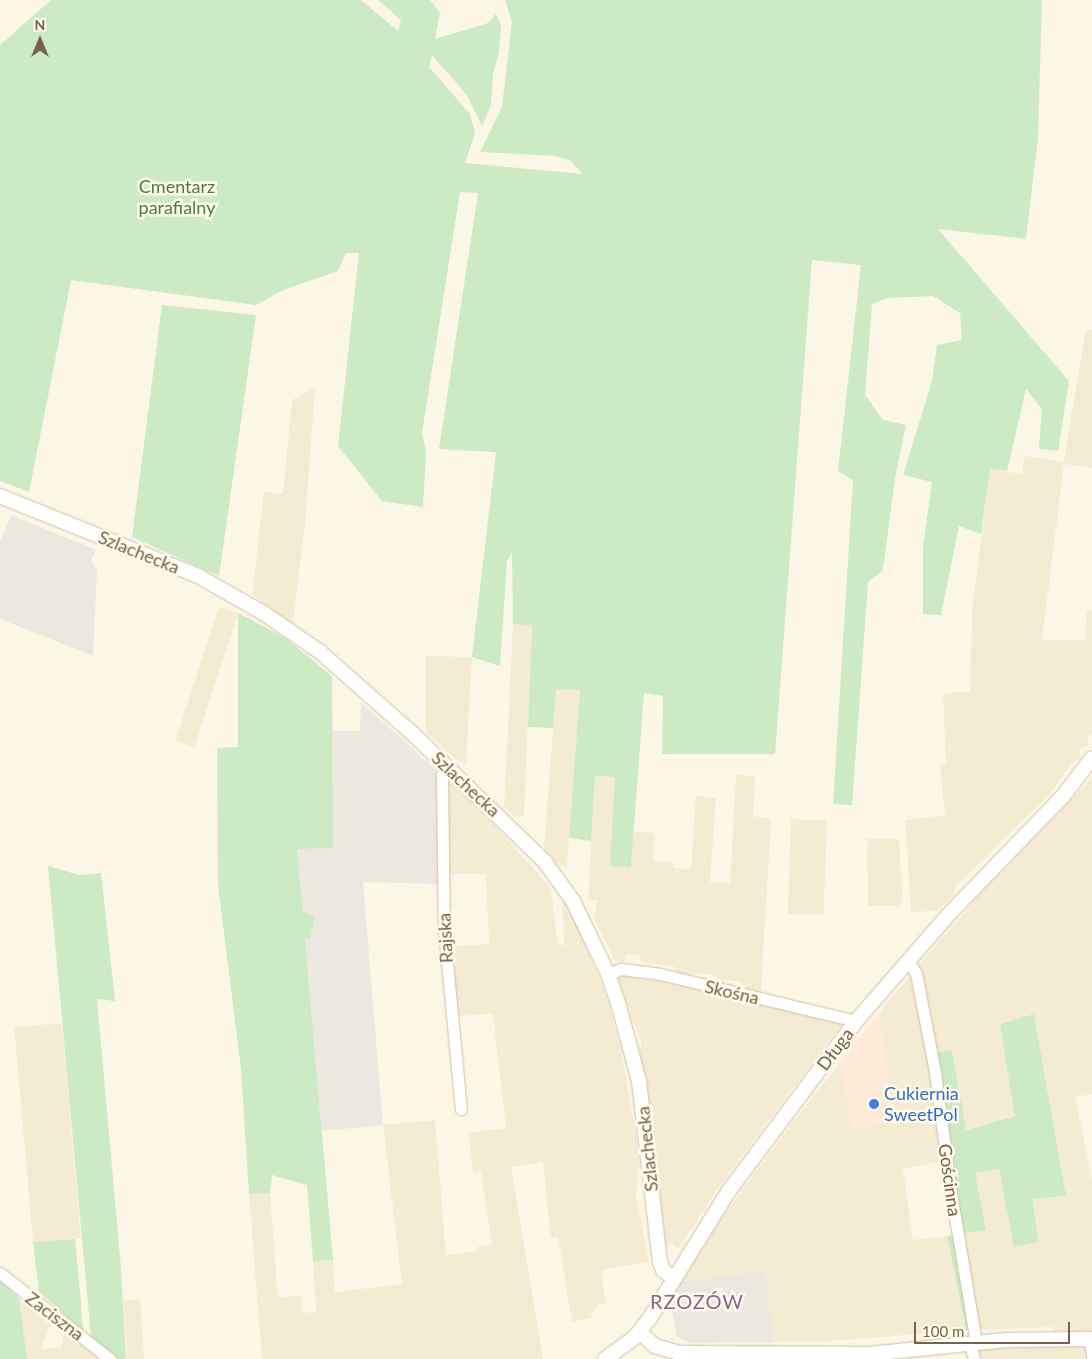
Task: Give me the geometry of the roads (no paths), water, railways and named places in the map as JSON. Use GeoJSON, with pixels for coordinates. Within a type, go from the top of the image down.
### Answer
{"type":"FeatureCollection","features":[{"type":"Feature","properties":{"kind":"street","name":"Szlachecka"},"geometry":{"type":"LineString","coordinates":[[0,496],[200,577],[265,614],[320,652],[448,768],[545,862],[573,901],[608,974],[639,1081],[660,1262],[663,1270],[673,1278]]}},
{"type":"Feature","properties":{"kind":"street","name":"Długa"},"geometry":{"type":"LineString","coordinates":[[605,1359],[638,1332],[728,1192],[856,1022],[908,961],[1064,795],[1092,758]]}},
{"type":"Feature","properties":{"kind":"street","name":"Rajska"},"geometry":{"type":"LineString","coordinates":[[448,768],[442,775],[444,930],[461,1109]]}},
{"type":"Feature","properties":{"kind":"street","name":"Gościnna"},"geometry":{"type":"LineString","coordinates":[[908,961],[916,973],[935,1072],[974,1359]]}},
{"type":"Feature","properties":{"kind":"street","name":"Skośna"},"geometry":{"type":"LineString","coordinates":[[608,974],[621,969],[660,974],[856,1022]]}},
{"type":"Feature","properties":{"kind":"street","name":"Zaciszna"},"geometry":{"type":"LineString","coordinates":[[0,1273],[110,1359]]}},
{"type":"Feature","properties":{"kind":"street"},"geometry":{"type":"LineString","coordinates":[[638,1332],[655,1346],[681,1356],[869,1354],[973,1343],[1091,1339],[1092,1356]]}},
{"type":"Feature","properties":{"kind":"place","name":"Cukiernia SweetPol"},"geometry":{"type":"Point","coordinates":[874,1104]}},
{"type":"Feature","properties":{"kind":"district","name":"RZOZÓW"},"geometry":{"type":"Point","coordinates":[697,1301]}},
{"type":"Feature","properties":{"kind":"park label","name":"Cmentarz parafialny"},"geometry":{"type":"Point","coordinates":[177,197]}}]}
